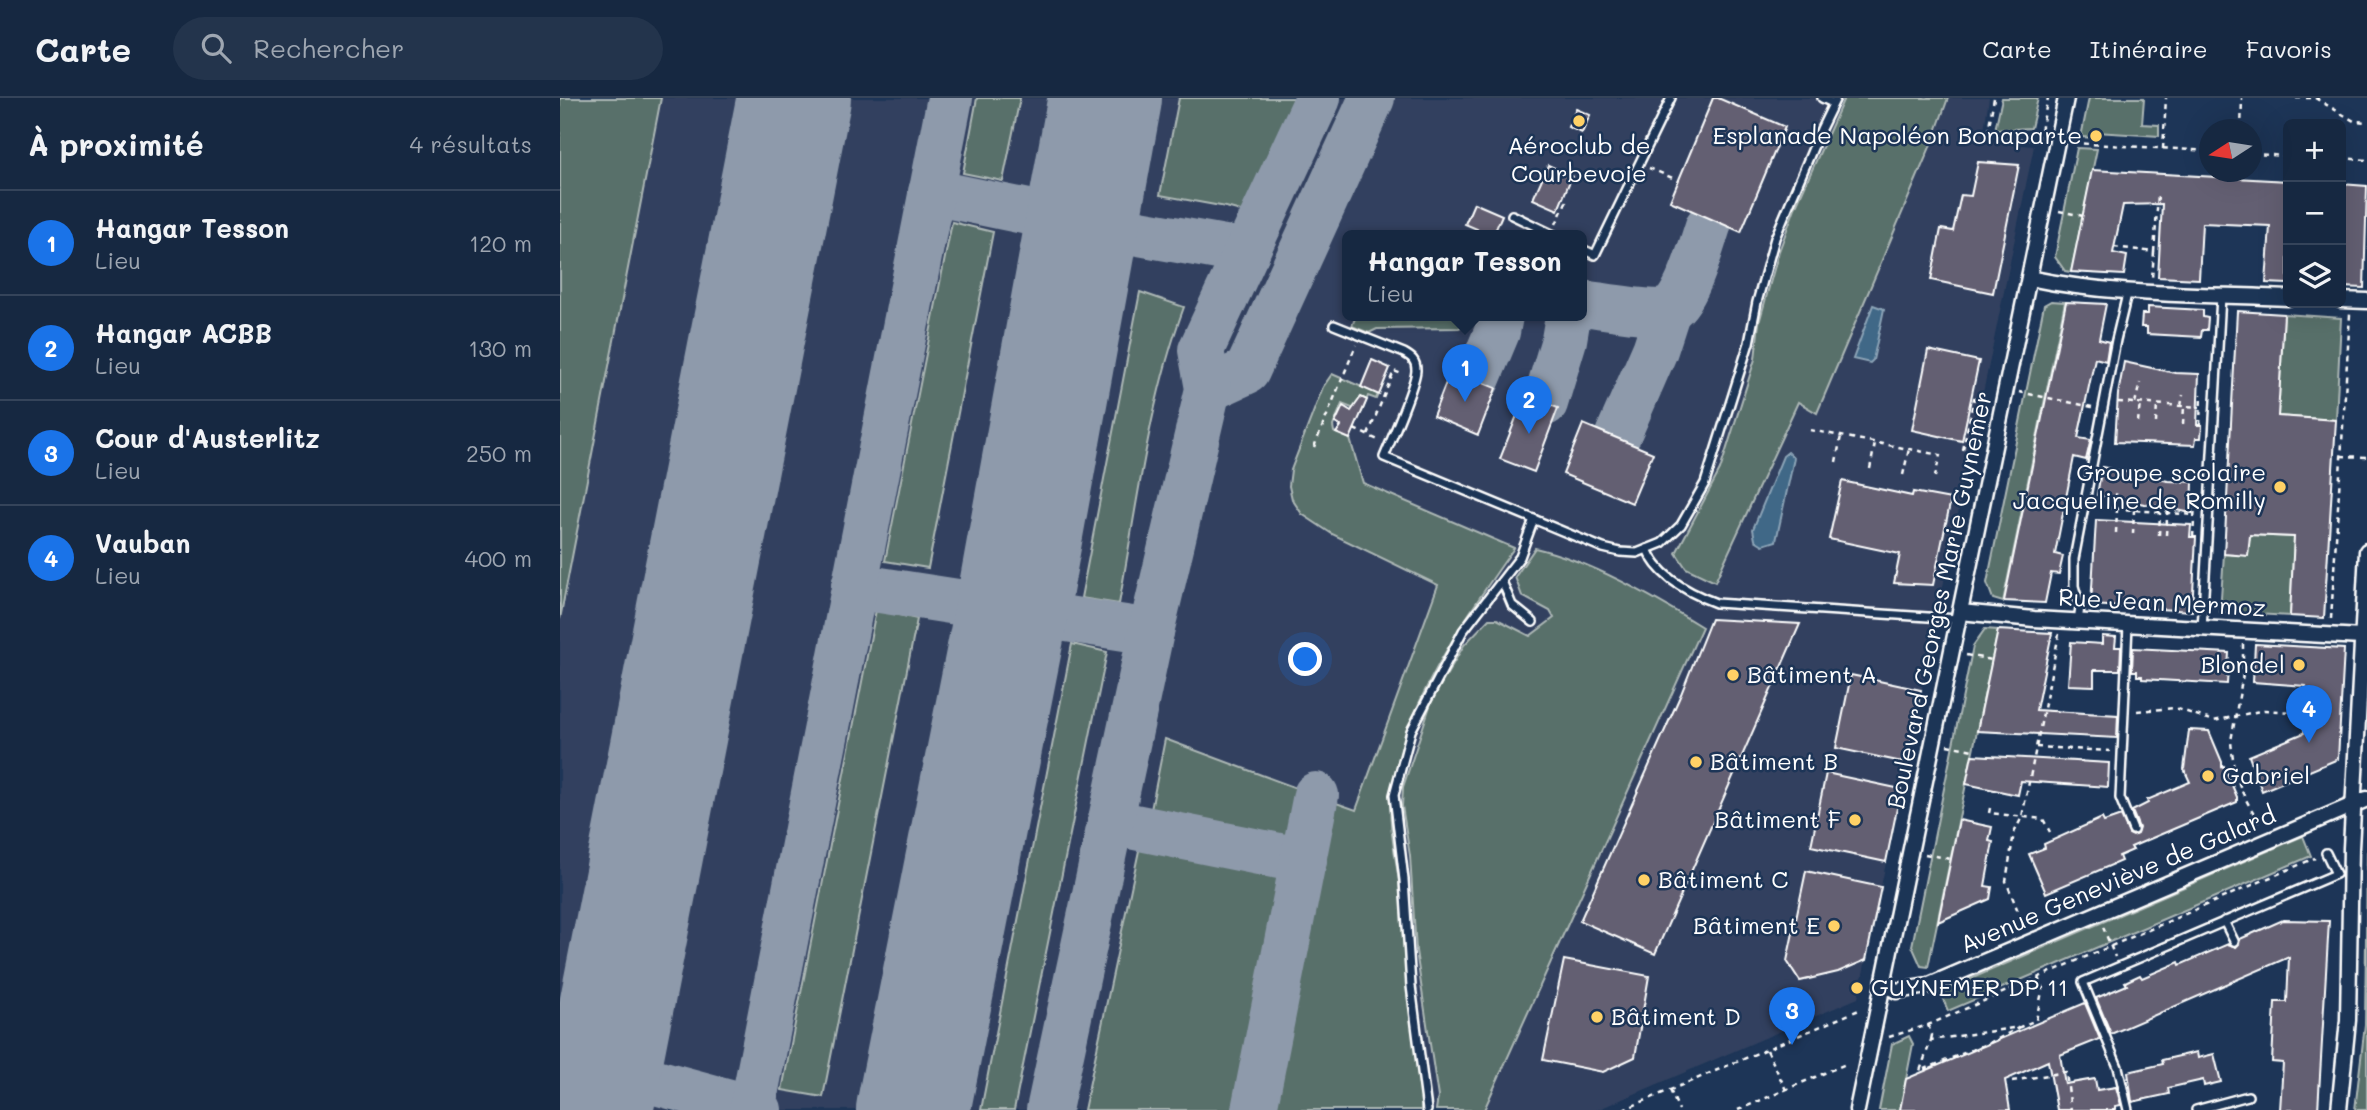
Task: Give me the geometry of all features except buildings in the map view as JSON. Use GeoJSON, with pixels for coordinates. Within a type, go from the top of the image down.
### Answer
{"type":"FeatureCollection","features":[{"type":"Feature","properties":{"kind":"street","name":"Boulevard Georges Marie Guynemer"},"geometry":{"type":"LineString","coordinates":[[1857,1110],[2066,98]]}},
{"type":"Feature","properties":{"kind":"street"},"geometry":{"type":"LineString","coordinates":[[2029,278],[2055,285],[2283,298]]}},
{"type":"Feature","properties":{"kind":"street"},"geometry":{"type":"LineString","coordinates":[[2346,300],[2367,301]]}},
{"type":"Feature","properties":{"kind":"street"},"geometry":{"type":"LineString","coordinates":[[2339,1110],[2348,1020],[2351,848],[2360,802],[2364,673],[2362,637],[2367,551]]}},
{"type":"Feature","properties":{"kind":"street","name":"Rue Jean Mermoz"},"geometry":{"type":"LineString","coordinates":[[1960,616],[2362,637]]}},
{"type":"Feature","properties":{"kind":"street","name":"Avenue Geneviève de Galard"},"geometry":{"type":"LineString","coordinates":[[1884,985],[1897,991],[1927,985],[2360,802]]}},
{"type":"Feature","properties":{"kind":"lane"},"geometry":{"type":"LineString","coordinates":[[1587,251],[1595,255],[1671,98]]}},
{"type":"Feature","properties":{"kind":"lane"},"geometry":{"type":"LineString","coordinates":[[1334,325],[1413,358],[1416,371],[1414,379],[1384,457],[1602,548],[1637,553],[1662,543],[1673,536],[1705,483],[1749,342],[1775,238],[1835,101],[1822,98]]}},
{"type":"Feature","properties":{"kind":"lane"},"geometry":{"type":"LineString","coordinates":[[1512,215],[1544,230]]}},
{"type":"Feature","properties":{"kind":"lane"},"geometry":{"type":"LineString","coordinates":[[2078,621],[2080,607],[2074,586],[2074,559],[2128,290]]}},
{"type":"Feature","properties":{"kind":"lane"},"geometry":{"type":"LineString","coordinates":[[2202,628],[2221,295]]}},
{"type":"Feature","properties":{"kind":"lane"},"geometry":{"type":"LineString","coordinates":[[1427,1110],[1411,986],[1404,880],[1394,795],[1410,731],[1463,631],[1520,557],[1534,519]]}},
{"type":"Feature","properties":{"kind":"lane"},"geometry":{"type":"LineString","coordinates":[[1647,549],[1655,565],[1671,580],[1701,598],[1716,603],[1960,616]]}},
{"type":"Feature","properties":{"kind":"lane"},"geometry":{"type":"LineString","coordinates":[[1502,580],[1512,605],[1533,622]]}},
{"type":"Feature","properties":{"kind":"lane"},"geometry":{"type":"LineString","coordinates":[[2128,625],[2120,798],[2133,830]]}},
{"type":"Feature","properties":{"kind":"lane"},"geometry":{"type":"LineString","coordinates":[[2127,1110],[2118,1067],[2083,982],[2336,874],[2326,853]]}},
{"type":"Feature","properties":{"kind":"lane"},"geometry":{"type":"LineString","coordinates":[[2224,921],[2234,941]]}},
{"type":"Feature","properties":{"kind":"lane"},"geometry":{"type":"LineString","coordinates":[[2196,1110],[2248,1097]]}},
{"type":"Feature","properties":{"kind":"path"},"geometry":{"type":"LineString","coordinates":[[1994,98],[1987,137],[2199,151]]}},
{"type":"Feature","properties":{"kind":"path"},"geometry":{"type":"LineString","coordinates":[[2039,140],[2048,98]]}},
{"type":"Feature","properties":{"kind":"path"},"geometry":{"type":"LineString","coordinates":[[2162,149],[2166,98]]}},
{"type":"Feature","properties":{"kind":"path"},"geometry":{"type":"LineString","coordinates":[[2241,119],[2242,98]]}},
{"type":"Feature","properties":{"kind":"path"},"geometry":{"type":"LineString","coordinates":[[2296,98],[2316,98],[2354,121],[2367,122]]}},
{"type":"Feature","properties":{"kind":"path"},"geometry":{"type":"LineString","coordinates":[[2262,155],[2283,156]]}},
{"type":"Feature","properties":{"kind":"path"},"geometry":{"type":"LineString","coordinates":[[2346,158],[2367,160]]}},
{"type":"Feature","properties":{"kind":"path"},"geometry":{"type":"LineString","coordinates":[[1639,164],[1675,179]]}},
{"type":"Feature","properties":{"kind":"path"},"geometry":{"type":"LineString","coordinates":[[2152,291],[2158,195]]}},
{"type":"Feature","properties":{"kind":"path"},"geometry":{"type":"LineString","coordinates":[[1556,230],[1566,202],[1562,200]]}},
{"type":"Feature","properties":{"kind":"path"},"geometry":{"type":"LineString","coordinates":[[2059,211],[2083,216]]}},
{"type":"Feature","properties":{"kind":"path"},"geometry":{"type":"LineString","coordinates":[[2114,247],[2154,252]]}},
{"type":"Feature","properties":{"kind":"path"},"geometry":{"type":"LineString","coordinates":[[2341,636],[2343,625],[2331,625],[2341,456],[2346,308]]}},
{"type":"Feature","properties":{"kind":"path"},"geometry":{"type":"LineString","coordinates":[[1314,447],[1360,335]]}},
{"type":"Feature","properties":{"kind":"path"},"geometry":{"type":"LineString","coordinates":[[1368,435],[1394,371],[1414,379]]}},
{"type":"Feature","properties":{"kind":"path"},"geometry":{"type":"LineString","coordinates":[[2138,422],[2140,383]]}},
{"type":"Feature","properties":{"kind":"path"},"geometry":{"type":"LineString","coordinates":[[2022,393],[2104,409]]}},
{"type":"Feature","properties":{"kind":"path"},"geometry":{"type":"LineString","coordinates":[[2200,425],[2201,394]]}},
{"type":"Feature","properties":{"kind":"path"},"geometry":{"type":"LineString","coordinates":[[2183,396],[2183,424]]}},
{"type":"Feature","properties":{"kind":"path"},"geometry":{"type":"LineString","coordinates":[[1963,450],[1974,398],[2003,405]]}},
{"type":"Feature","properties":{"kind":"path"},"geometry":{"type":"LineString","coordinates":[[2114,401],[2200,407]]}},
{"type":"Feature","properties":{"kind":"path"},"geometry":{"type":"LineString","coordinates":[[2156,423],[2157,404]]}},
{"type":"Feature","properties":{"kind":"path"},"geometry":{"type":"LineString","coordinates":[[1354,429],[1378,440],[1373,453],[1384,457]]}},
{"type":"Feature","properties":{"kind":"path"},"geometry":{"type":"LineString","coordinates":[[1810,429],[1940,455],[1934,481]]}},
{"type":"Feature","properties":{"kind":"path"},"geometry":{"type":"LineString","coordinates":[[1836,462],[1841,436]]}},
{"type":"Feature","properties":{"kind":"path"},"geometry":{"type":"LineString","coordinates":[[1870,469],[1875,443]]}},
{"type":"Feature","properties":{"kind":"path"},"geometry":{"type":"LineString","coordinates":[[1903,475],[1909,449]]}},
{"type":"Feature","properties":{"kind":"path"},"geometry":{"type":"LineString","coordinates":[[2341,456],[2367,457]]}},
{"type":"Feature","properties":{"kind":"path"},"geometry":{"type":"LineString","coordinates":[[2116,533],[2117,491]]}},
{"type":"Feature","properties":{"kind":"path"},"geometry":{"type":"LineString","coordinates":[[2133,495],[2133,534]]}},
{"type":"Feature","properties":{"kind":"path"},"geometry":{"type":"LineString","coordinates":[[2159,535],[2160,500]]}},
{"type":"Feature","properties":{"kind":"path"},"geometry":{"type":"LineString","coordinates":[[2166,535],[2168,501]]}},
{"type":"Feature","properties":{"kind":"path"},"geometry":{"type":"LineString","coordinates":[[2093,503],[2115,508],[2194,515]]}},
{"type":"Feature","properties":{"kind":"path"},"geometry":{"type":"LineString","coordinates":[[2193,537],[2195,503]]}},
{"type":"Feature","properties":{"kind":"path"},"geometry":{"type":"LineString","coordinates":[[2025,929],[2006,881],[2014,833],[2022,817],[2062,620]]}},
{"type":"Feature","properties":{"kind":"path"},"geometry":{"type":"LineString","coordinates":[[2244,631],[2243,674],[2231,741],[2236,779],[2247,805],[2264,828]]}},
{"type":"Feature","properties":{"kind":"path"},"geometry":{"type":"LineString","coordinates":[[1954,646],[1962,647],[1967,655],[1992,660]]}},
{"type":"Feature","properties":{"kind":"path"},"geometry":{"type":"LineString","coordinates":[[2124,711],[2175,708],[2214,721],[2264,710],[2305,713]]}},
{"type":"Feature","properties":{"kind":"path"},"geometry":{"type":"LineString","coordinates":[[1934,741],[1973,750]]}},
{"type":"Feature","properties":{"kind":"path"},"geometry":{"type":"LineString","coordinates":[[2036,747],[2122,752]]}},
{"type":"Feature","properties":{"kind":"path"},"geometry":{"type":"LineString","coordinates":[[1990,808],[1989,813],[2043,819],[2050,832]]}},
{"type":"Feature","properties":{"kind":"path"},"geometry":{"type":"LineString","coordinates":[[1911,851],[1951,859]]}},
{"type":"Feature","properties":{"kind":"path"},"geometry":{"type":"LineString","coordinates":[[1872,1035],[1888,1037],[1928,1025],[2326,853]]}},
{"type":"Feature","properties":{"kind":"path"},"geometry":{"type":"LineString","coordinates":[[2101,922],[2110,943]]}},
{"type":"Feature","properties":{"kind":"path"},"geometry":{"type":"LineString","coordinates":[[1928,1025],[1932,1035],[1920,1071],[1996,1040],[2036,1020],[2043,987],[2038,978]]}},
{"type":"Feature","properties":{"kind":"path"},"geometry":{"type":"LineString","coordinates":[[1623,1110],[1859,1010]]}},
{"type":"Feature","properties":{"kind":"path"},"geometry":{"type":"LineString","coordinates":[[1931,1040],[2020,1027]]}},
{"type":"Feature","properties":{"kind":"path"},"geometry":{"type":"LineString","coordinates":[[1767,1050],[1786,1090]]}},
{"type":"Feature","properties":{"kind":"path"},"geometry":{"type":"LineString","coordinates":[[1738,1110],[1848,1063]]}},
{"type":"Feature","properties":{"kind":"path"},"geometry":{"type":"LineString","coordinates":[[2012,1081],[2066,1072],[2071,1110]]}},
{"type":"Feature","properties":{"kind":"path"},"geometry":{"type":"LineString","coordinates":[[1670,1090],[1679,1110]]}},
{"type":"Feature","properties":{"kind":"shaded area"},"geometry":{"type":"Polygon","coordinates":[[[560,98],[1989,98],[1982,142],[2034,146],[1858,998],[1597,1110],[560,1110],[560,98]]]}},
{"type":"Feature","properties":{"kind":"shaded area"},"geometry":{"type":"Polygon","coordinates":[[[1873,305],[1884,309],[1873,360],[1870,363],[1853,359],[1873,305]]]}},
{"type":"Feature","properties":{"kind":"shaded area"},"geometry":{"type":"Polygon","coordinates":[[[1788,452],[1794,458],[1776,541],[1763,545],[1755,540],[1753,529],[1783,456],[1788,452]]]}},
{"type":"Feature","properties":{"kind":"green space"},"geometry":{"type":"Polygon","coordinates":[[[560,98],[661,98],[560,619],[560,98]]]}},
{"type":"Feature","properties":{"kind":"green space"},"geometry":{"type":"Polygon","coordinates":[[[977,98],[1020,98],[1003,181],[963,173],[977,98]]]}},
{"type":"Feature","properties":{"kind":"green space"},"geometry":{"type":"Polygon","coordinates":[[[1179,98],[1306,98],[1252,214],[1160,195],[1179,98]]]}},
{"type":"Feature","properties":{"kind":"green space"},"geometry":{"type":"Polygon","coordinates":[[[1844,98],[1948,98],[1933,140],[1817,413],[1798,402],[1715,582],[1686,568],[1676,553],[1720,470],[1755,359],[1759,323],[1779,251],[1844,98]]]}},
{"type":"Feature","properties":{"kind":"green space"},"geometry":{"type":"Polygon","coordinates":[[[2002,98],[2038,98],[2031,128],[1995,130],[2002,98]]]}},
{"type":"Feature","properties":{"kind":"green space"},"geometry":{"type":"Polygon","coordinates":[[[2089,98],[2144,98],[2142,124],[2159,125],[2159,136],[2096,132],[2095,138],[2081,137],[2089,98]]]}},
{"type":"Feature","properties":{"kind":"green space"},"geometry":{"type":"Polygon","coordinates":[[[2077,148],[2097,149],[2071,272],[2065,271],[2055,257],[2077,148]]]}},
{"type":"Feature","properties":{"kind":"green space"},"geometry":{"type":"Polygon","coordinates":[[[952,222],[993,232],[928,568],[885,561],[952,222]]]}},
{"type":"Feature","properties":{"kind":"green space"},"geometry":{"type":"Polygon","coordinates":[[[1140,292],[1184,307],[1153,417],[1119,604],[1081,598],[1140,292]]]}},
{"type":"Feature","properties":{"kind":"green space"},"geometry":{"type":"Polygon","coordinates":[[[2051,301],[2065,302],[2003,602],[1993,599],[1987,583],[2044,305],[2051,301]]]}},
{"type":"Feature","properties":{"kind":"green space"},"geometry":{"type":"Polygon","coordinates":[[[2284,314],[2341,318],[2336,420],[2278,416],[2284,314]]]}},
{"type":"Feature","properties":{"kind":"green space"},"geometry":{"type":"Polygon","coordinates":[[[1354,321],[1468,321],[1459,328],[1377,329],[1369,333],[1352,326],[1354,321]]]}},
{"type":"Feature","properties":{"kind":"green space"},"geometry":{"type":"Polygon","coordinates":[[[1332,374],[1378,394],[1376,399],[1368,396],[1362,412],[1342,404],[1333,426],[1334,432],[1350,439],[1363,483],[1514,548],[1475,604],[1421,699],[1397,765],[1391,798],[1391,828],[1422,1094],[1421,1110],[1267,1110],[1328,800],[1356,810],[1438,585],[1332,534],[1302,514],[1292,499],[1289,486],[1291,470],[1323,387],[1332,374]]]}},
{"type":"Feature","properties":{"kind":"green space"},"geometry":{"type":"Polygon","coordinates":[[[2250,535],[2294,537],[2290,616],[2220,612],[2224,554],[2248,555],[2250,535]]]}},
{"type":"Feature","properties":{"kind":"green space"},"geometry":{"type":"Polygon","coordinates":[[[1535,548],[1600,571],[1702,627],[1484,1110],[1436,1110],[1438,1097],[1416,951],[1410,856],[1402,806],[1403,787],[1432,700],[1464,645],[1489,619],[1497,619],[1530,636],[1554,618],[1550,611],[1522,596],[1515,577],[1535,548]]]}},
{"type":"Feature","properties":{"kind":"green space"},"geometry":{"type":"Polygon","coordinates":[[[876,610],[917,619],[823,1097],[782,1090],[876,610]]]}},
{"type":"Feature","properties":{"kind":"green space"},"geometry":{"type":"Polygon","coordinates":[[[1985,629],[1998,630],[1928,967],[1921,966],[1912,946],[1973,646],[1985,629]]]}},
{"type":"Feature","properties":{"kind":"green space"},"geometry":{"type":"Polygon","coordinates":[[[1072,644],[1107,652],[1014,1110],[981,1110],[1072,644]]]}},
{"type":"Feature","properties":{"kind":"green space"},"geometry":{"type":"Polygon","coordinates":[[[1165,739],[1307,792],[1295,849],[1149,820],[1165,739]]]}},
{"type":"Feature","properties":{"kind":"green space"},"geometry":{"type":"Polygon","coordinates":[[[2303,836],[2311,856],[1948,1011],[1940,992],[2303,836]]]}},
{"type":"Feature","properties":{"kind":"green space"},"geometry":{"type":"Polygon","coordinates":[[[1145,837],[1293,869],[1243,1110],[1084,1110],[1141,841],[1145,837]]]}},
{"type":"Feature","properties":{"kind":"green space"},"geometry":{"type":"Polygon","coordinates":[[[2367,851],[2367,1110],[2355,1110],[2365,1024],[2367,851]]]}},
{"type":"Feature","properties":{"kind":"green space"},"geometry":{"type":"Polygon","coordinates":[[[1909,1036],[1913,1044],[1900,1110],[1879,1110],[1892,1044],[1909,1036]]]}},
{"type":"Feature","properties":{"kind":"taxiway"},"geometry":{"type":"LineString","coordinates":[[752,1110],[950,98]]}},
{"type":"Feature","properties":{"kind":"taxiway"},"geometry":{"type":"LineString","coordinates":[[1049,1110],[1151,632],[1208,389],[1201,350],[1318,98]]}},
{"type":"Feature","properties":{"kind":"taxiway"},"geometry":{"type":"LineString","coordinates":[[1208,389],[1247,371],[1372,98]]}},
{"type":"Feature","properties":{"kind":"taxiway"},"geometry":{"type":"LineString","coordinates":[[931,192],[1082,223],[1247,252]]}},
{"type":"Feature","properties":{"kind":"taxiway"},"geometry":{"type":"LineString","coordinates":[[1587,304],[1640,311],[1669,309],[1681,296],[1687,284],[1708,226]]}},
{"type":"Feature","properties":{"kind":"taxiway"},"geometry":{"type":"LineString","coordinates":[[1618,435],[1655,350],[1668,310]]}},
{"type":"Feature","properties":{"kind":"taxiway"},"geometry":{"type":"LineString","coordinates":[[1477,380],[1499,321]]}},
{"type":"Feature","properties":{"kind":"taxiway"},"geometry":{"type":"LineString","coordinates":[[1545,403],[1567,321]]}},
{"type":"Feature","properties":{"kind":"taxiway"},"geometry":{"type":"LineString","coordinates":[[854,586],[1151,632]]}},
{"type":"Feature","properties":{"kind":"taxiway"},"geometry":{"type":"LineString","coordinates":[[1254,1110],[1316,795]]}},
{"type":"Feature","properties":{"kind":"taxiway"},"geometry":{"type":"LineString","coordinates":[[1110,822],[1304,861]]}},
{"type":"Feature","properties":{"kind":"taxiway"},"geometry":{"type":"LineString","coordinates":[[560,1058],[759,1110]]}},
{"type":"Feature","properties":{"kind":"runway"},"geometry":{"type":"LineString","coordinates":[[596,1110],[794,98]]}},
{"type":"Feature","properties":{"kind":"runway"},"geometry":{"type":"LineString","coordinates":[[913,1110],[1012,610],[1105,98]]}},
{"type":"Feature","properties":{"kind":"place","name":"Aéroclub de Courbevoie"},"geometry":{"type":"Point","coordinates":[1579,121]}},
{"type":"Feature","properties":{"kind":"place","name":"Esplanade Napoléon Bonaparte"},"geometry":{"type":"Point","coordinates":[2096,136]}},
{"type":"Feature","properties":{"kind":"place","name":"Hangar Tesson"},"geometry":{"type":"Point","coordinates":[1465,402]}},
{"type":"Feature","properties":{"kind":"place","name":"Hangar ACBB"},"geometry":{"type":"Point","coordinates":[1529,434]}},
{"type":"Feature","properties":{"kind":"place","name":"Groupe scolaire Jacqueline de Romilly"},"geometry":{"type":"Point","coordinates":[2280,487]}},
{"type":"Feature","properties":{"kind":"place","name":"Blondel"},"geometry":{"type":"Point","coordinates":[2299,665]}},
{"type":"Feature","properties":{"kind":"place","name":"Bâtiment A"},"geometry":{"type":"Point","coordinates":[1733,675]}},
{"type":"Feature","properties":{"kind":"place","name":"Vauban"},"geometry":{"type":"Point","coordinates":[2309,743]}},
{"type":"Feature","properties":{"kind":"place","name":"Bâtiment B"},"geometry":{"type":"Point","coordinates":[1696,762]}},
{"type":"Feature","properties":{"kind":"place","name":"Gabriel"},"geometry":{"type":"Point","coordinates":[2208,776]}},
{"type":"Feature","properties":{"kind":"place","name":"Bâtiment F"},"geometry":{"type":"Point","coordinates":[1855,820]}},
{"type":"Feature","properties":{"kind":"place","name":"Bâtiment C"},"geometry":{"type":"Point","coordinates":[1644,880]}},
{"type":"Feature","properties":{"kind":"place","name":"Bâtiment E"},"geometry":{"type":"Point","coordinates":[1834,926]}},
{"type":"Feature","properties":{"kind":"place","name":"GUYNEMER DP 11"},"geometry":{"type":"Point","coordinates":[1857,988]}},
{"type":"Feature","properties":{"kind":"place","name":"Bâtiment D"},"geometry":{"type":"Point","coordinates":[1597,1017]}},
{"type":"Feature","properties":{"kind":"place","name":"Cour d'Austerlitz"},"geometry":{"type":"Point","coordinates":[1792,1045]}}]}
